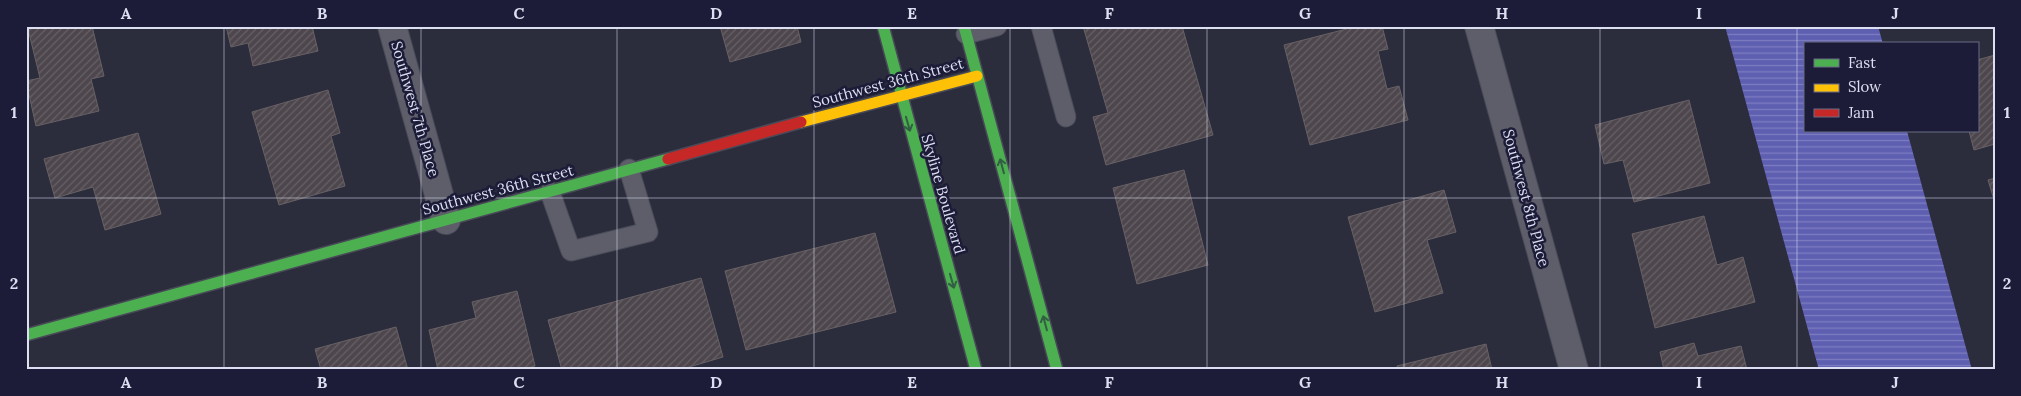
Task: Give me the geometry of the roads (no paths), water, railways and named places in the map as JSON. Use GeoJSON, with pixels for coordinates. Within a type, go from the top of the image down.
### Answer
{"type":"FeatureCollection","features":[{"type":"Feature","properties":{"kind":"street","name":"Southwest 7th Place"},"geometry":{"type":"LineString","coordinates":[[392,26],[446,220]]}},
{"type":"Feature","properties":{"kind":"street","name":"Skyline Boulevard"},"geometry":{"type":"LineString","coordinates":[[883,26],[900,95],[976,370]]}},
{"type":"Feature","properties":{"kind":"street","name":"Southwest 8th Place"},"geometry":{"type":"LineString","coordinates":[[1479,26],[1574,370]]}},
{"type":"Feature","properties":{"kind":"street"},"geometry":{"type":"LineString","coordinates":[[965,30],[1058,370]]}},
{"type":"Feature","properties":{"kind":"street","name":"Southwest 36th Street"},"geometry":{"type":"LineString","coordinates":[[26,335],[900,95],[977,76]]}},
{"type":"Feature","properties":{"kind":"lane"},"geometry":{"type":"LineString","coordinates":[[965,30],[997,26]]}},
{"type":"Feature","properties":{"kind":"lane"},"geometry":{"type":"LineString","coordinates":[[1041,26],[1066,117]]}},
{"type":"Feature","properties":{"kind":"lane"},"geometry":{"type":"LineString","coordinates":[[550,192],[571,251],[648,232],[629,169]]}}]}
